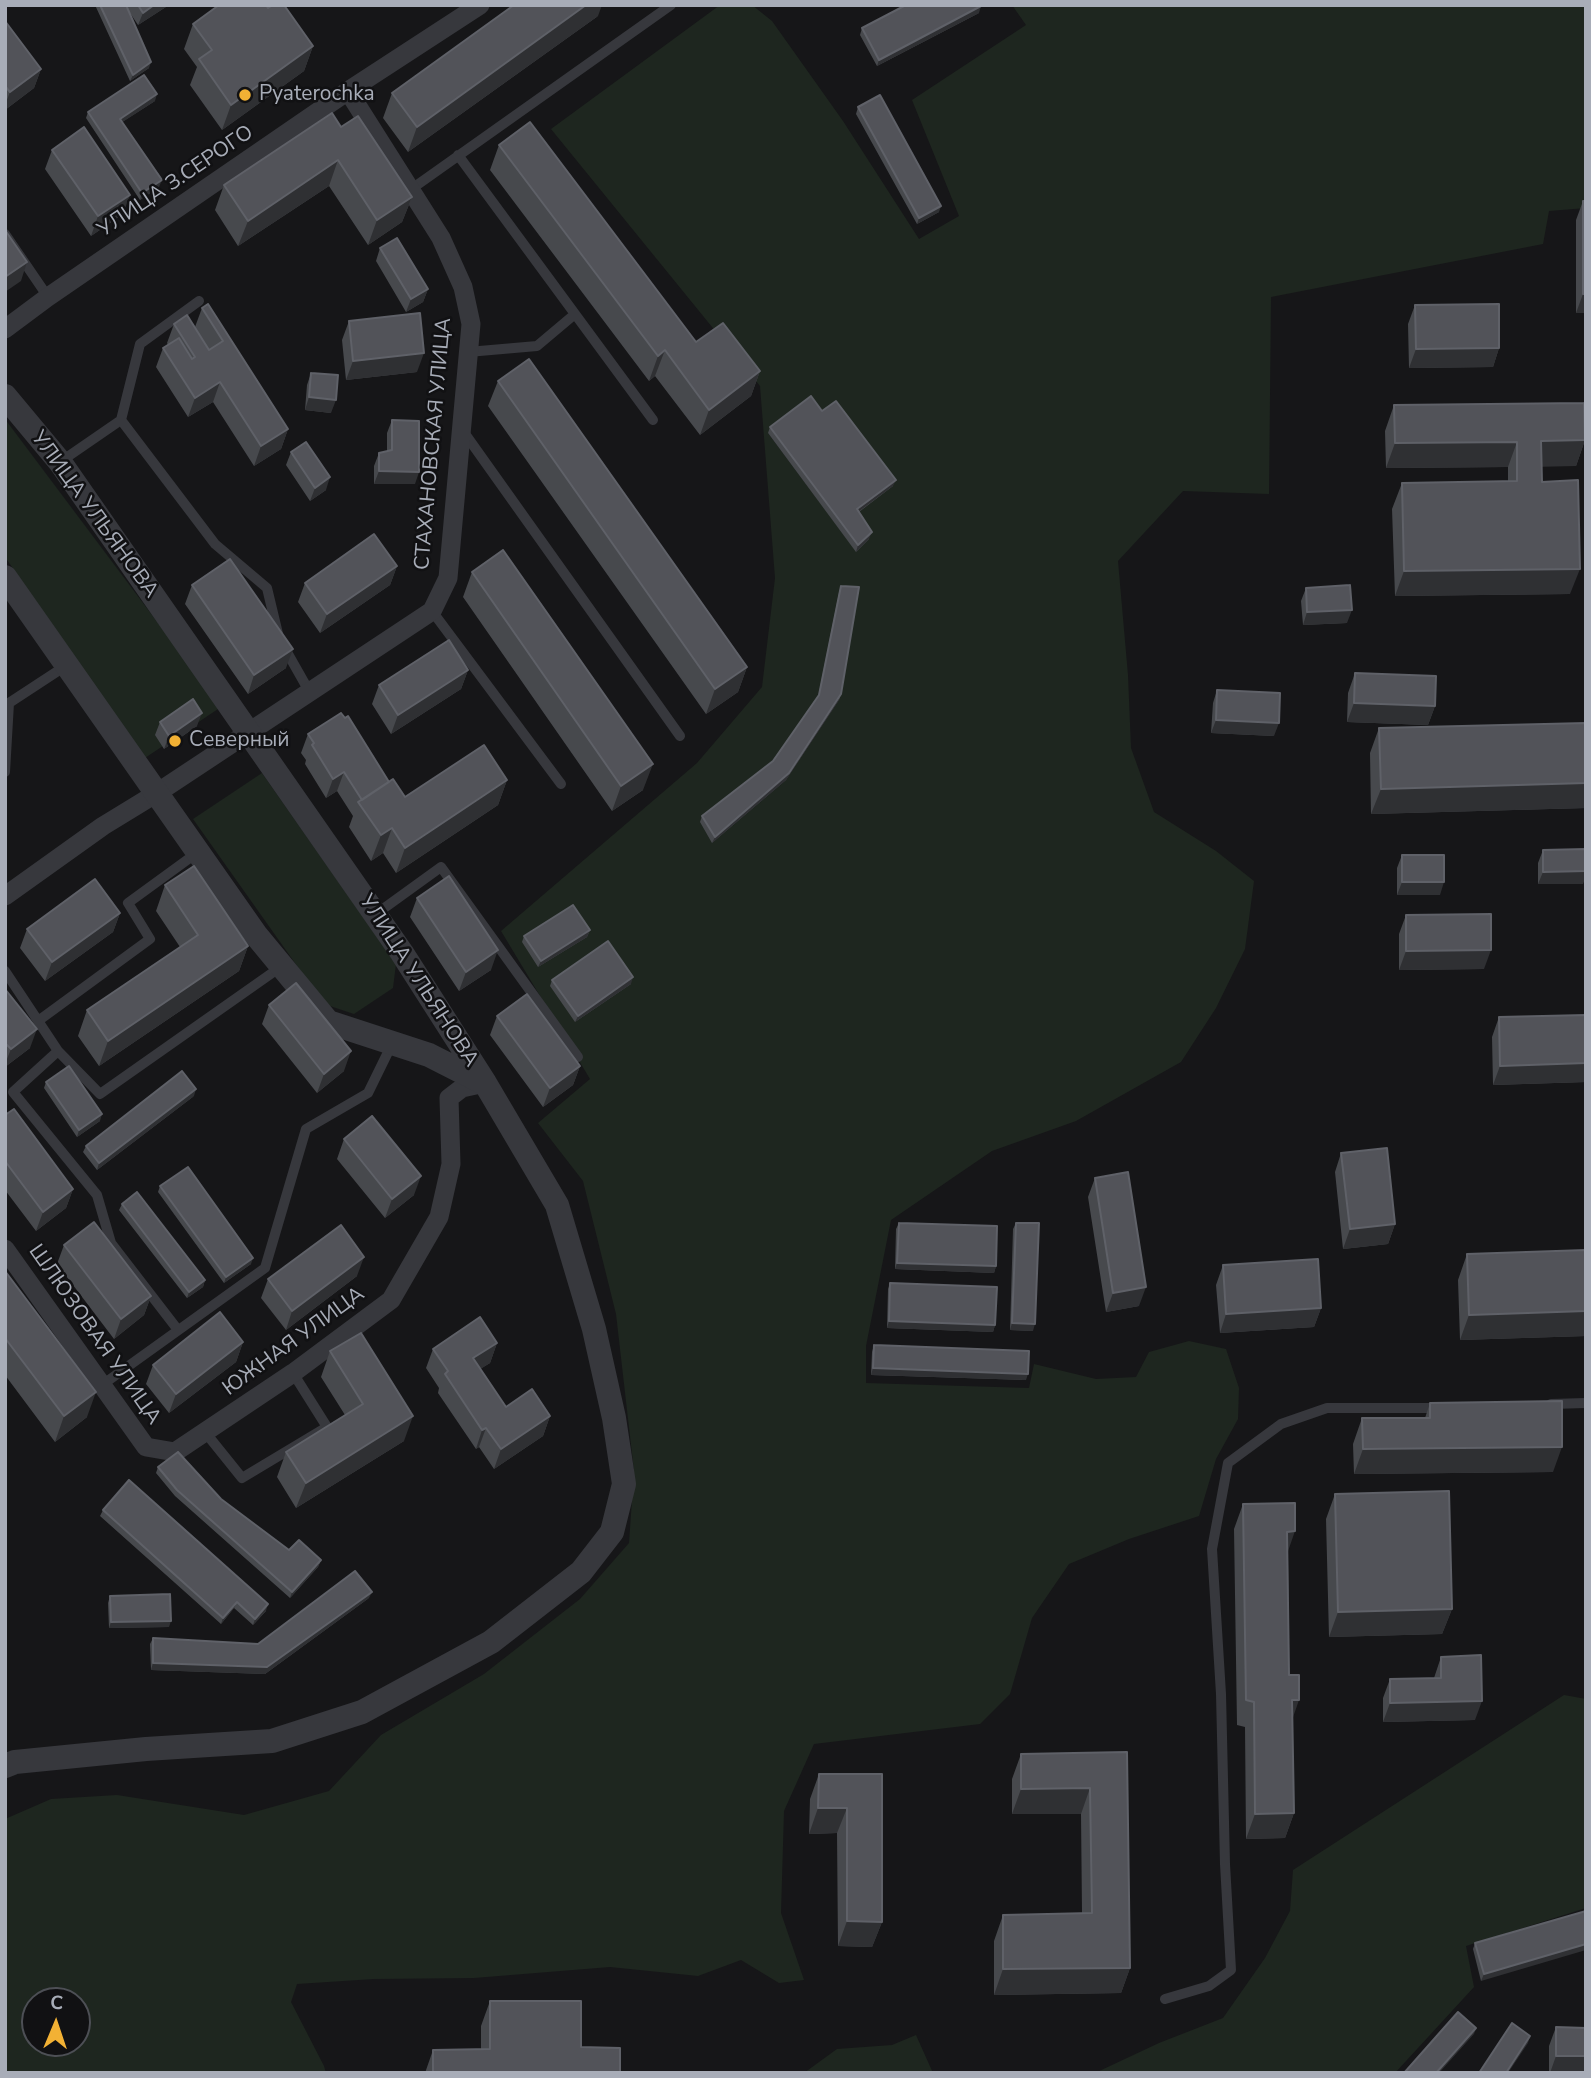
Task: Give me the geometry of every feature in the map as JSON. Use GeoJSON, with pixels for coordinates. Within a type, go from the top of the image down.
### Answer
{"type":"FeatureCollection","features":[{"type":"Feature","properties":{"kind":"street","name":"УЛИЦА З.СЕРОГО"},"geometry":{"type":"LineString","coordinates":[[5,329],[348,91],[480,5]]}},
{"type":"Feature","properties":{"kind":"street","name":"СТАХАНОВСКАЯ УЛИЦА"},"geometry":{"type":"LineString","coordinates":[[348,91],[441,238],[463,287],[471,324],[448,578],[432,611]]}},
{"type":"Feature","properties":{"kind":"street","name":"УЛИЦА УЛЬЯНОВА"},"geometry":{"type":"LineString","coordinates":[[5,396],[60,462],[249,732],[375,915],[485,1083]]}},
{"type":"Feature","properties":{"kind":"street","name":"УЛИЦА УЛЬЯНОВА"},"geometry":{"type":"LineString","coordinates":[[5,576],[256,935],[328,1021],[429,1055],[485,1083]]}},
{"type":"Feature","properties":{"kind":"street"},"geometry":{"type":"LineString","coordinates":[[5,896],[103,826],[432,611]]}},
{"type":"Feature","properties":{"kind":"street"},"geometry":{"type":"LineString","coordinates":[[8,1762],[272,1741],[362,1712],[491,1642],[581,1572],[612,1532],[624,1484],[614,1418],[594,1329],[557,1205],[485,1083]]}},
{"type":"Feature","properties":{"kind":"street","name":"ЮЖНАЯ УЛИЦА"},"geometry":{"type":"LineString","coordinates":[[146,1447],[175,1452],[293,1373],[391,1300],[439,1217],[451,1164],[449,1098],[462,1088],[485,1083]]}},
{"type":"Feature","properties":{"kind":"street","name":"ШЛЮЗОВАЯ УЛИЦА"},"geometry":{"type":"LineString","coordinates":[[5,1249],[146,1447]]}},
{"type":"Feature","properties":{"kind":"lane"},"geometry":{"type":"LineString","coordinates":[[410,190],[671,5]]}},
{"type":"Feature","properties":{"kind":"lane"},"geometry":{"type":"LineString","coordinates":[[458,155],[653,420]]}},
{"type":"Feature","properties":{"kind":"lane"},"geometry":{"type":"LineString","coordinates":[[5,234],[48,297]]}},
{"type":"Feature","properties":{"kind":"lane"},"geometry":{"type":"LineString","coordinates":[[60,462],[121,420],[140,344],[200,301]]}},
{"type":"Feature","properties":{"kind":"lane"},"geometry":{"type":"LineString","coordinates":[[468,352],[537,346],[575,314]]}},
{"type":"Feature","properties":{"kind":"lane"},"geometry":{"type":"LineString","coordinates":[[121,420],[215,544],[267,588],[279,638],[309,691]]}},
{"type":"Feature","properties":{"kind":"lane"},"geometry":{"type":"LineString","coordinates":[[461,428],[680,736]]}},
{"type":"Feature","properties":{"kind":"lane"},"geometry":{"type":"LineString","coordinates":[[432,611],[561,784]]}},
{"type":"Feature","properties":{"kind":"lane"},"geometry":{"type":"LineString","coordinates":[[5,772],[9,703],[67,665]]}},
{"type":"Feature","properties":{"kind":"lane"},"geometry":{"type":"LineString","coordinates":[[38,1021],[150,939],[128,903],[198,852]]}},
{"type":"Feature","properties":{"kind":"lane"},"geometry":{"type":"LineString","coordinates":[[375,915],[441,867],[578,1057]]}},
{"type":"Feature","properties":{"kind":"lane"},"geometry":{"type":"LineString","coordinates":[[5,971],[58,1051],[100,1094],[282,966]]}},
{"type":"Feature","properties":{"kind":"lane"},"geometry":{"type":"LineString","coordinates":[[102,1385],[265,1268],[306,1129],[368,1093],[393,1042]]}},
{"type":"Feature","properties":{"kind":"lane"},"geometry":{"type":"LineString","coordinates":[[58,1051],[13,1093],[97,1195],[111,1243],[178,1330]]}},
{"type":"Feature","properties":{"kind":"lane"},"geometry":{"type":"LineString","coordinates":[[205,1432],[242,1478],[327,1427],[293,1373]]}},
{"type":"Feature","properties":{"kind":"lane"},"geometry":{"type":"LineString","coordinates":[[1546,1404],[1586,1403]]}},
{"type":"Feature","properties":{"kind":"lane"},"geometry":{"type":"LineString","coordinates":[[1165,1999],[1209,1986],[1231,1970],[1225,1864],[1221,1694],[1212,1549],[1228,1463],[1281,1424],[1327,1408],[1454,1407]]}},
{"type":"Feature","properties":{"kind":"shaded area"},"geometry":{"type":"Polygon","coordinates":[[[720,5],[752,5],[772,21],[843,121],[919,239],[959,216],[912,100],[1026,25],[1012,5],[1586,5],[1586,208],[1549,211],[1543,244],[1271,297],[1269,494],[1183,491],[1118,561],[1131,748],[1154,812],[1216,851],[1254,881],[1245,949],[1216,1008],[1181,1062],[1076,1121],[992,1151],[891,1220],[866,1346],[866,1383],[1029,1388],[1034,1364],[1096,1379],[1136,1377],[1149,1352],[1189,1341],[1226,1349],[1239,1388],[1238,1419],[1216,1459],[1199,1516],[1129,1539],[1069,1564],[1032,1618],[1010,1694],[980,1724],[814,1744],[784,1811],[781,1913],[804,1980],[779,1983],[741,1960],[698,1976],[610,1967],[474,1978],[374,1979],[297,1984],[291,2002],[326,2073],[5,2073],[5,1819],[51,1799],[117,1795],[244,1815],[329,1791],[381,1735],[484,1674],[580,1599],[629,1543],[634,1471],[616,1314],[583,1181],[538,1123],[590,1079],[501,931],[697,763],[762,687],[775,578],[760,386],[551,129],[720,5]],[[820,418],[768,433],[856,551],[820,418]],[[839,592],[817,702],[712,843],[786,780],[839,700],[839,592]]]}},
{"type":"Feature","properties":{"kind":"shaded area"},"geometry":{"type":"Polygon","coordinates":[[[5,419],[221,707],[145,758],[5,557],[5,419]]]}},
{"type":"Feature","properties":{"kind":"shaded area"},"geometry":{"type":"Polygon","coordinates":[[[262,773],[396,964],[393,988],[354,1014],[324,1004],[193,819],[262,773]]]}},
{"type":"Feature","properties":{"kind":"shaded area"},"geometry":{"type":"Polygon","coordinates":[[[1564,1695],[1586,1699],[1586,1908],[1466,1946],[1474,1987],[1395,2073],[1095,2073],[1159,2043],[1223,2018],[1265,1958],[1290,1911],[1293,1870],[1564,1695]]]}},
{"type":"Feature","properties":{"kind":"shaded area"},"geometry":{"type":"Polygon","coordinates":[[[916,2035],[933,2073],[804,2073],[837,2049],[892,2045],[916,2035]]]}},
{"type":"Feature","properties":{"kind":"building"},"geometry":{"type":"Polygon","coordinates":[[[100,5],[126,5],[151,62],[133,75],[100,5]]]}},
{"type":"Feature","properties":{"kind":"building"},"geometry":{"type":"Polygon","coordinates":[[[138,5],[154,5],[143,13],[138,5]]]}},
{"type":"Feature","properties":{"kind":"building"},"geometry":{"type":"Polygon","coordinates":[[[219,5],[266,5],[268,8],[284,5],[313,46],[231,105],[199,59],[212,50],[193,24],[219,5]]]}},
{"type":"Feature","properties":{"kind":"building"},"geometry":{"type":"Polygon","coordinates":[[[514,5],[586,5],[417,127],[392,93],[514,5]]]}},
{"type":"Feature","properties":{"kind":"building"},"geometry":{"type":"Polygon","coordinates":[[[906,5],[981,6],[879,60],[862,28],[906,5]]]}},
{"type":"Feature","properties":{"kind":"building"},"geometry":{"type":"Polygon","coordinates":[[[5,21],[41,69],[10,92],[5,86],[5,21]]]}},
{"type":"Feature","properties":{"kind":"building"},"geometry":{"type":"Polygon","coordinates":[[[144,75],[157,94],[120,119],[162,180],[142,193],[88,112],[144,75]]]}},
{"type":"Feature","properties":{"kind":"building"},"geometry":{"type":"Polygon","coordinates":[[[880,95],[941,206],[919,218],[858,107],[880,95]]]}},
{"type":"Feature","properties":{"kind":"building"},"geometry":{"type":"Polygon","coordinates":[[[332,113],[341,127],[358,116],[412,197],[377,220],[338,160],[248,221],[224,185],[332,113]]]}},
{"type":"Feature","properties":{"kind":"building"},"geometry":{"type":"Polygon","coordinates":[[[530,122],[696,342],[723,323],[760,371],[709,410],[665,350],[658,356],[499,145],[530,122]]]}},
{"type":"Feature","properties":{"kind":"building"},"geometry":{"type":"Polygon","coordinates":[[[84,127],[130,195],[98,216],[52,150],[84,127]]]}},
{"type":"Feature","properties":{"kind":"building"},"geometry":{"type":"Polygon","coordinates":[[[1583,201],[1586,201],[1586,294],[1583,294],[1583,201]]]}},
{"type":"Feature","properties":{"kind":"building"},"geometry":{"type":"Polygon","coordinates":[[[5,230],[27,262],[5,277],[5,230]]]}},
{"type":"Feature","properties":{"kind":"building"},"geometry":{"type":"Polygon","coordinates":[[[397,238],[428,289],[411,299],[380,248],[397,238]]]}},
{"type":"Feature","properties":{"kind":"building"},"geometry":{"type":"Polygon","coordinates":[[[208,304],[288,429],[261,446],[220,382],[195,398],[163,348],[179,338],[192,359],[195,357],[174,324],[187,315],[209,350],[223,341],[202,308],[208,304]]]}},
{"type":"Feature","properties":{"kind":"building"},"geometry":{"type":"Polygon","coordinates":[[[1499,304],[1499,348],[1416,349],[1415,305],[1499,304]]]}},
{"type":"Feature","properties":{"kind":"building"},"geometry":{"type":"Polygon","coordinates":[[[420,313],[424,353],[353,361],[349,321],[420,313]]]}},
{"type":"Feature","properties":{"kind":"building"},"geometry":{"type":"Polygon","coordinates":[[[529,359],[747,667],[715,689],[498,381],[529,359]]]}},
{"type":"Feature","properties":{"kind":"building"},"geometry":{"type":"Polygon","coordinates":[[[311,373],[338,375],[336,400],[309,397],[311,373]]]}},
{"type":"Feature","properties":{"kind":"building"},"geometry":{"type":"Polygon","coordinates":[[[811,396],[822,411],[836,401],[896,480],[857,509],[872,532],[858,545],[770,427],[811,396]]]}},
{"type":"Feature","properties":{"kind":"building"},"geometry":{"type":"Polygon","coordinates":[[[1584,403],[1585,440],[1541,441],[1542,482],[1578,480],[1580,569],[1404,571],[1402,483],[1517,481],[1517,442],[1395,443],[1394,405],[1584,403]]]}},
{"type":"Feature","properties":{"kind":"building"},"geometry":{"type":"Polygon","coordinates":[[[392,420],[419,421],[419,472],[379,471],[379,453],[392,450],[392,420]]]}},
{"type":"Feature","properties":{"kind":"building"},"geometry":{"type":"Polygon","coordinates":[[[306,442],[330,477],[315,488],[291,452],[306,442]]]}},
{"type":"Feature","properties":{"kind":"building"},"geometry":{"type":"Polygon","coordinates":[[[374,534],[397,566],[327,614],[305,583],[374,534]]]}},
{"type":"Feature","properties":{"kind":"building"},"geometry":{"type":"Polygon","coordinates":[[[503,550],[653,764],[621,786],[472,572],[503,550]]]}},
{"type":"Feature","properties":{"kind":"building"},"geometry":{"type":"Polygon","coordinates":[[[230,559],[293,649],[254,675],[192,585],[230,559]]]}},
{"type":"Feature","properties":{"kind":"building"},"geometry":{"type":"Polygon","coordinates":[[[1350,585],[1352,610],[1307,612],[1306,588],[1350,585]]]}},
{"type":"Feature","properties":{"kind":"building"},"geometry":{"type":"Polygon","coordinates":[[[841,586],[859,587],[841,694],[789,773],[715,837],[702,816],[773,761],[819,695],[841,586]]]}},
{"type":"Feature","properties":{"kind":"building"},"geometry":{"type":"Polygon","coordinates":[[[449,640],[468,670],[398,715],[379,685],[449,640]]]}},
{"type":"Feature","properties":{"kind":"building"},"geometry":{"type":"Polygon","coordinates":[[[1355,673],[1436,676],[1435,706],[1354,703],[1355,673]]]}},
{"type":"Feature","properties":{"kind":"building"},"geometry":{"type":"Polygon","coordinates":[[[1217,690],[1280,693],[1279,723],[1216,720],[1217,690]]]}},
{"type":"Feature","properties":{"kind":"building"},"geometry":{"type":"Polygon","coordinates":[[[193,699],[202,713],[169,736],[160,722],[193,699]]]}},
{"type":"Feature","properties":{"kind":"building"},"geometry":{"type":"Polygon","coordinates":[[[341,713],[345,718],[348,716],[389,782],[362,800],[344,772],[333,779],[308,734],[341,713]]]}},
{"type":"Feature","properties":{"kind":"building"},"geometry":{"type":"Polygon","coordinates":[[[1586,723],[1586,783],[1381,789],[1379,728],[1586,723]]]}},
{"type":"Feature","properties":{"kind":"building"},"geometry":{"type":"Polygon","coordinates":[[[484,745],[507,780],[405,848],[392,828],[381,835],[358,802],[393,779],[405,797],[484,745]]]}},
{"type":"Feature","properties":{"kind":"building"},"geometry":{"type":"Polygon","coordinates":[[[1586,849],[1586,871],[1543,872],[1543,850],[1586,849]]]}},
{"type":"Feature","properties":{"kind":"building"},"geometry":{"type":"Polygon","coordinates":[[[1402,855],[1444,855],[1444,882],[1402,882],[1402,855]]]}},
{"type":"Feature","properties":{"kind":"building"},"geometry":{"type":"Polygon","coordinates":[[[194,866],[248,946],[108,1041],[87,1010],[198,935],[165,885],[194,866]]]}},
{"type":"Feature","properties":{"kind":"building"},"geometry":{"type":"Polygon","coordinates":[[[449,876],[498,950],[466,972],[417,898],[449,876]]]}},
{"type":"Feature","properties":{"kind":"building"},"geometry":{"type":"Polygon","coordinates":[[[95,879],[120,913],[52,962],[27,929],[95,879]]]}},
{"type":"Feature","properties":{"kind":"building"},"geometry":{"type":"Polygon","coordinates":[[[573,905],[590,930],[541,961],[524,936],[573,905]]]}},
{"type":"Feature","properties":{"kind":"building"},"geometry":{"type":"Polygon","coordinates":[[[1491,914],[1491,950],[1406,951],[1406,915],[1491,914]]]}},
{"type":"Feature","properties":{"kind":"building"},"geometry":{"type":"Polygon","coordinates":[[[608,941],[633,977],[578,1016],[552,980],[608,941]]]}},
{"type":"Feature","properties":{"kind":"building"},"geometry":{"type":"Polygon","coordinates":[[[296,983],[351,1051],[324,1074],[269,1005],[296,983]]]}},
{"type":"Feature","properties":{"kind":"building"},"geometry":{"type":"Polygon","coordinates":[[[5,989],[37,1029],[11,1049],[5,1043],[5,989]]]}},
{"type":"Feature","properties":{"kind":"building"},"geometry":{"type":"Polygon","coordinates":[[[527,994],[580,1066],[550,1088],[497,1016],[527,994]]]}},
{"type":"Feature","properties":{"kind":"building"},"geometry":{"type":"Polygon","coordinates":[[[1586,1015],[1586,1063],[1500,1066],[1499,1017],[1586,1015]]]}},
{"type":"Feature","properties":{"kind":"building"},"geometry":{"type":"Polygon","coordinates":[[[69,1066],[102,1114],[79,1130],[46,1082],[69,1066]]]}},
{"type":"Feature","properties":{"kind":"building"},"geometry":{"type":"Polygon","coordinates":[[[182,1071],[196,1089],[99,1163],[86,1146],[182,1071]]]}},
{"type":"Feature","properties":{"kind":"building"},"geometry":{"type":"Polygon","coordinates":[[[14,1109],[73,1189],[43,1212],[5,1161],[5,1115],[14,1109]]]}},
{"type":"Feature","properties":{"kind":"building"},"geometry":{"type":"Polygon","coordinates":[[[372,1116],[421,1176],[392,1199],[344,1139],[372,1116]]]}},
{"type":"Feature","properties":{"kind":"building"},"geometry":{"type":"Polygon","coordinates":[[[1387,1148],[1395,1224],[1350,1229],[1341,1153],[1387,1148]]]}},
{"type":"Feature","properties":{"kind":"building"},"geometry":{"type":"Polygon","coordinates":[[[188,1167],[253,1258],[226,1277],[160,1186],[188,1167]]]}},
{"type":"Feature","properties":{"kind":"building"},"geometry":{"type":"Polygon","coordinates":[[[1128,1172],[1146,1287],[1113,1293],[1095,1178],[1128,1172]]]}},
{"type":"Feature","properties":{"kind":"building"},"geometry":{"type":"Polygon","coordinates":[[[137,1192],[205,1280],[189,1292],[122,1204],[137,1192]]]}},
{"type":"Feature","properties":{"kind":"building"},"geometry":{"type":"Polygon","coordinates":[[[94,1222],[151,1296],[121,1319],[64,1245],[94,1222]]]}},
{"type":"Feature","properties":{"kind":"building"},"geometry":{"type":"Polygon","coordinates":[[[899,1223],[997,1226],[996,1266],[897,1263],[899,1223]]]}},
{"type":"Feature","properties":{"kind":"building"},"geometry":{"type":"Polygon","coordinates":[[[1016,1223],[1039,1223],[1035,1324],[1012,1323],[1016,1223]]]}},
{"type":"Feature","properties":{"kind":"building"},"geometry":{"type":"Polygon","coordinates":[[[341,1225],[364,1257],[292,1311],[268,1279],[341,1225]]]}},
{"type":"Feature","properties":{"kind":"building"},"geometry":{"type":"Polygon","coordinates":[[[1586,1250],[1586,1311],[1469,1315],[1467,1254],[1586,1250]]]}},
{"type":"Feature","properties":{"kind":"building"},"geometry":{"type":"Polygon","coordinates":[[[1318,1259],[1321,1308],[1226,1314],[1223,1265],[1318,1259]]]}},
{"type":"Feature","properties":{"kind":"building"},"geometry":{"type":"Polygon","coordinates":[[[5,1271],[96,1392],[64,1416],[5,1338],[5,1271]]]}},
{"type":"Feature","properties":{"kind":"building"},"geometry":{"type":"Polygon","coordinates":[[[890,1283],[997,1287],[995,1325],[889,1321],[890,1283]]]}},
{"type":"Feature","properties":{"kind":"building"},"geometry":{"type":"Polygon","coordinates":[[[220,1312],[243,1342],[176,1394],[153,1365],[220,1312]]]}},
{"type":"Feature","properties":{"kind":"building"},"geometry":{"type":"Polygon","coordinates":[[[480,1317],[497,1343],[473,1358],[506,1407],[532,1389],[550,1416],[501,1449],[486,1428],[482,1430],[445,1374],[448,1371],[433,1349],[480,1317]]]}},
{"type":"Feature","properties":{"kind":"building"},"geometry":{"type":"Polygon","coordinates":[[[361,1333],[413,1416],[306,1483],[286,1452],[363,1404],[330,1351],[361,1333]]]}},
{"type":"Feature","properties":{"kind":"building"},"geometry":{"type":"Polygon","coordinates":[[[874,1345],[1029,1351],[1028,1374],[873,1368],[874,1345]]]}},
{"type":"Feature","properties":{"kind":"building"},"geometry":{"type":"Polygon","coordinates":[[[1562,1401],[1562,1447],[1363,1449],[1362,1418],[1430,1418],[1430,1403],[1562,1401]]]}},
{"type":"Feature","properties":{"kind":"building"},"geometry":{"type":"Polygon","coordinates":[[[178,1452],[221,1499],[289,1550],[299,1540],[321,1560],[292,1592],[177,1490],[158,1467],[178,1452]]]}},
{"type":"Feature","properties":{"kind":"building"},"geometry":{"type":"Polygon","coordinates":[[[129,1480],[268,1604],[255,1619],[237,1602],[223,1618],[103,1510],[129,1480]]]}},
{"type":"Feature","properties":{"kind":"building"},"geometry":{"type":"Polygon","coordinates":[[[1449,1491],[1452,1609],[1338,1612],[1335,1494],[1449,1491]]]}},
{"type":"Feature","properties":{"kind":"building"},"geometry":{"type":"Polygon","coordinates":[[[1295,1503],[1295,1531],[1287,1532],[1289,1675],[1299,1675],[1299,1700],[1292,1700],[1294,1813],[1255,1814],[1254,1702],[1246,1700],[1243,1504],[1295,1503]]]}},
{"type":"Feature","properties":{"kind":"building"},"geometry":{"type":"Polygon","coordinates":[[[355,1571],[372,1592],[267,1667],[153,1663],[153,1638],[258,1644],[355,1571]]]}},
{"type":"Feature","properties":{"kind":"building"},"geometry":{"type":"Polygon","coordinates":[[[170,1594],[171,1621],[111,1622],[110,1596],[170,1594]]]}},
{"type":"Feature","properties":{"kind":"building"},"geometry":{"type":"Polygon","coordinates":[[[1481,1655],[1482,1701],[1390,1703],[1390,1679],[1441,1678],[1441,1657],[1481,1655]]]}},
{"type":"Feature","properties":{"kind":"building"},"geometry":{"type":"Polygon","coordinates":[[[1127,1752],[1130,1968],[1003,1969],[1003,1915],[1092,1913],[1090,1788],[1021,1789],[1021,1754],[1127,1752]]]}},
{"type":"Feature","properties":{"kind":"building"},"geometry":{"type":"Polygon","coordinates":[[[819,1774],[882,1774],[882,1922],[847,1921],[847,1808],[818,1808],[819,1774]]]}},
{"type":"Feature","properties":{"kind":"building"},"geometry":{"type":"Polygon","coordinates":[[[1586,1911],[1586,1944],[1484,1974],[1475,1943],[1586,1911]]]}},
{"type":"Feature","properties":{"kind":"building"},"geometry":{"type":"Polygon","coordinates":[[[490,2001],[581,2001],[581,2047],[620,2048],[620,2073],[433,2073],[433,2050],[490,2049],[490,2001]]]}},
{"type":"Feature","properties":{"kind":"building"},"geometry":{"type":"Polygon","coordinates":[[[1458,2012],[1476,2028],[1436,2073],[1404,2073],[1458,2012]]]}},
{"type":"Feature","properties":{"kind":"building"},"geometry":{"type":"Polygon","coordinates":[[[1512,2023],[1530,2036],[1506,2073],[1479,2073],[1512,2023]]]}},
{"type":"Feature","properties":{"kind":"building"},"geometry":{"type":"Polygon","coordinates":[[[1556,2027],[1586,2028],[1586,2056],[1556,2056],[1556,2027]]]}},
{"type":"Feature","properties":{"kind":"place","name":"Pyaterochka"},"geometry":{"type":"Point","coordinates":[245,95]}},
{"type":"Feature","properties":{"kind":"place","name":"Северный"},"geometry":{"type":"Point","coordinates":[175,741]}}]}
